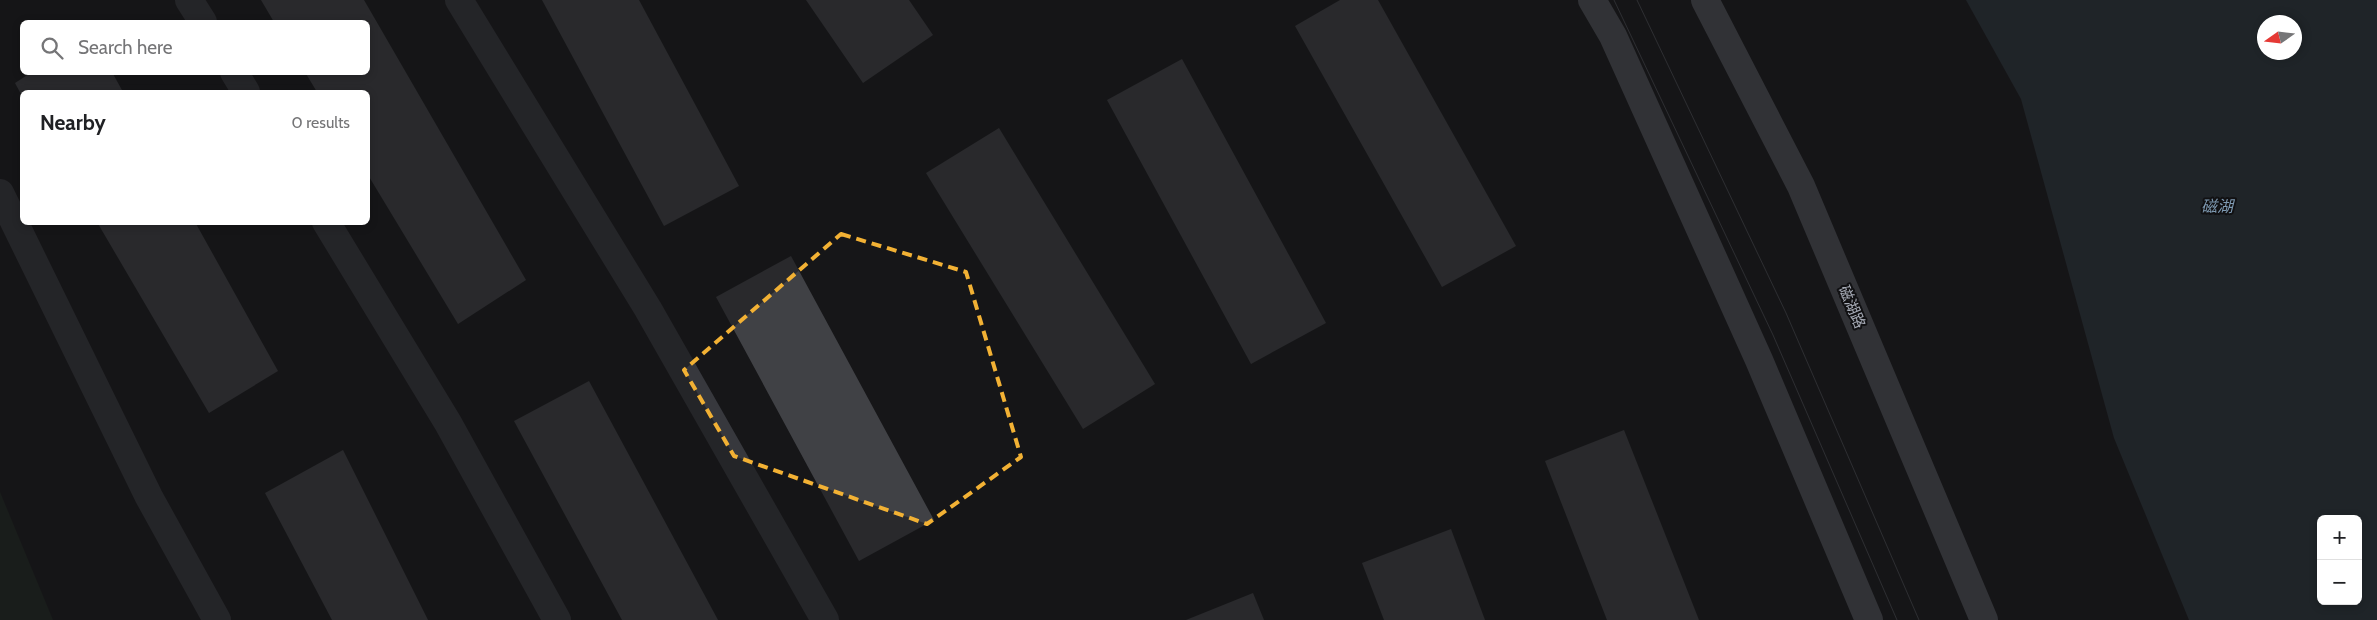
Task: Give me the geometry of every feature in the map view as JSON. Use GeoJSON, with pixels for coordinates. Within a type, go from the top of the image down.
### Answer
{"type":"FeatureCollection","features":[{"type":"Feature","properties":{"kind":"main road"},"geometry":{"type":"LineString","coordinates":[[1592,0],[1613,36],[1759,360],[1870,620]]}},
{"type":"Feature","properties":{"kind":"main road","name":"磁湖路"},"geometry":{"type":"LineString","coordinates":[[1705,0],[1800,186],[1984,620]]}},
{"type":"Feature","properties":{"kind":"street"},"geometry":{"type":"LineString","coordinates":[[189,0],[202,20]]}},
{"type":"Feature","properties":{"kind":"street"},"geometry":{"type":"LineString","coordinates":[[459,0],[648,309],[825,620]]}},
{"type":"Feature","properties":{"kind":"street"},"geometry":{"type":"LineString","coordinates":[[236,75],[245,90]]}},
{"type":"Feature","properties":{"kind":"street"},"geometry":{"type":"LineString","coordinates":[[0,193],[149,497],[217,620]]}},
{"type":"Feature","properties":{"kind":"street"},"geometry":{"type":"LineString","coordinates":[[328,225],[448,423],[557,620]]}},
{"type":"Feature","properties":{"kind":"highlighted area"},"geometry":{"type":"Polygon","coordinates":[[[841,234],[966,272],[1021,457],[927,524],[734,456],[684,370],[841,234]]]}},
{"type":"Feature","properties":{"kind":"shaded area"},"geometry":{"type":"Polygon","coordinates":[[[0,492],[53,620],[0,620],[0,492]]]}},
{"type":"Feature","properties":{"kind":"water","name":"磁湖"},"geometry":{"type":"Polygon","coordinates":[[[1966,0],[2377,0],[2377,620],[2189,620],[2114,438],[2021,99],[1966,0]]]}},
{"type":"Feature","properties":{"kind":"building"},"geometry":{"type":"Polygon","coordinates":[[[261,0],[364,0],[526,280],[458,324],[370,178],[370,90],[316,90],[307,75],[370,75],[370,20],[273,20],[261,0]]]}},
{"type":"Feature","properties":{"kind":"building"},"geometry":{"type":"Polygon","coordinates":[[[542,0],[639,0],[739,186],[664,226],[542,0]]]}},
{"type":"Feature","properties":{"kind":"building"},"geometry":{"type":"Polygon","coordinates":[[[806,0],[909,0],[933,35],[863,83],[806,0]]]}},
{"type":"Feature","properties":{"kind":"building"},"geometry":{"type":"Polygon","coordinates":[[[1340,0],[1378,0],[1516,246],[1442,287],[1295,26],[1340,0]]]}},
{"type":"Feature","properties":{"kind":"building"},"geometry":{"type":"Polygon","coordinates":[[[1182,59],[1326,323],[1251,364],[1107,100],[1182,59]]]}},
{"type":"Feature","properties":{"kind":"building"},"geometry":{"type":"Polygon","coordinates":[[[27,75],[114,75],[122,90],[20,90],[20,92],[15,83],[27,75]]]}},
{"type":"Feature","properties":{"kind":"building"},"geometry":{"type":"Polygon","coordinates":[[[999,128],[1155,384],[1083,429],[926,173],[999,128]]]}},
{"type":"Feature","properties":{"kind":"building"},"geometry":{"type":"Polygon","coordinates":[[[99,225],[197,225],[278,371],[209,413],[99,225]]]}},
{"type":"Feature","properties":{"kind":"building"},"geometry":{"type":"Polygon","coordinates":[[[791,256],[934,520],[859,561],[716,297],[791,256]]]}},
{"type":"Feature","properties":{"kind":"building"},"geometry":{"type":"Polygon","coordinates":[[[589,381],[718,620],[622,620],[514,421],[589,381]]]}},
{"type":"Feature","properties":{"kind":"building"},"geometry":{"type":"Polygon","coordinates":[[[1624,430],[1699,620],[1607,620],[1545,461],[1624,430]]]}},
{"type":"Feature","properties":{"kind":"building"},"geometry":{"type":"Polygon","coordinates":[[[343,450],[428,620],[332,620],[265,493],[343,450]]]}},
{"type":"Feature","properties":{"kind":"building"},"geometry":{"type":"Polygon","coordinates":[[[1451,529],[1485,620],[1384,620],[1362,563],[1451,529]]]}},
{"type":"Feature","properties":{"kind":"building"},"geometry":{"type":"Polygon","coordinates":[[[1253,593],[1264,620],[1186,620],[1253,593]]]}},
{"type":"Feature","properties":{"kind":"tram line"},"geometry":{"type":"LineString","coordinates":[[1614,0],[1773,335],[1897,620]]}},
{"type":"Feature","properties":{"kind":"tram line"},"geometry":{"type":"LineString","coordinates":[[1637,0],[1786,313],[1919,620]]}}]}
